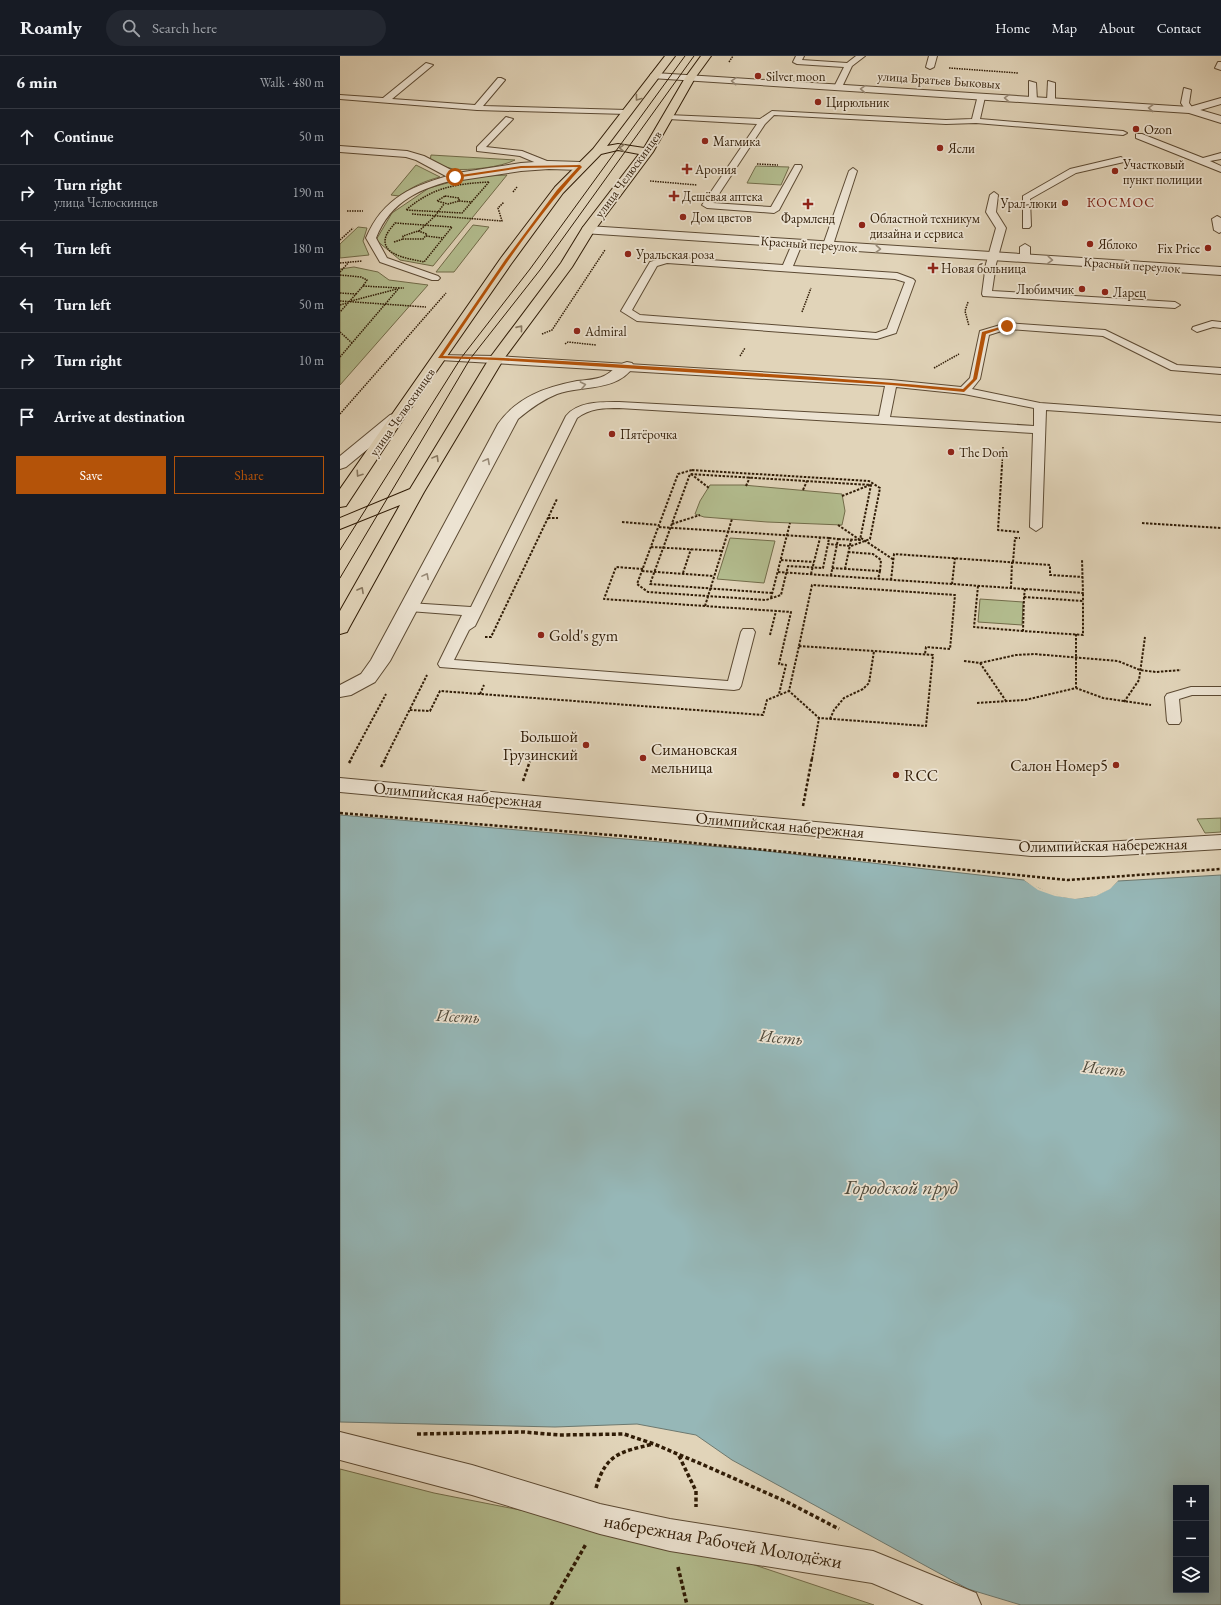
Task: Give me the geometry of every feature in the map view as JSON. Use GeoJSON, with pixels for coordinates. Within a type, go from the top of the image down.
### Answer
{"type":"FeatureCollection","features":[{"type":"Feature","properties":{"kind":"main road","name":"улица Челюскинцев"},"geometry":{"type":"LineString","coordinates":[[340,502],[396,418],[506,261],[559,190],[580,166],[597,151],[670,56]]}},
{"type":"Feature","properties":{"kind":"main road","name":"улица Челюскинцев"},"geometry":{"type":"LineString","coordinates":[[341,626],[416,492],[496,359],[567,264],[588,230],[647,152],[690,78],[706,56]]}},
{"type":"Feature","properties":{"kind":"main road"},"geometry":{"type":"LineString","coordinates":[[597,151],[618,147],[647,152]]}},
{"type":"Feature","properties":{"kind":"main road"},"geometry":{"type":"LineString","coordinates":[[340,524],[416,492]]}},
{"type":"Feature","properties":{"kind":"street","name":"улица Братьев Быковых"},"geometry":{"type":"LineString","coordinates":[[655,76],[1051,102],[1115,103],[1190,110],[1221,101]]}},
{"type":"Feature","properties":{"kind":"street"},"geometry":{"type":"LineString","coordinates":[[1190,110],[1221,120]]}},
{"type":"Feature","properties":{"kind":"street"},"geometry":{"type":"LineString","coordinates":[[340,149],[407,154],[420,158],[455,177],[521,167],[580,166]]}},
{"type":"Feature","properties":{"kind":"street","name":"Красный переулок"},"geometry":{"type":"LineString","coordinates":[[588,230],[993,256],[1025,252],[1221,270]]}},
{"type":"Feature","properties":{"kind":"street"},"geometry":{"type":"LineString","coordinates":[[340,692],[368,678],[380,661],[506,424],[512,416],[534,399],[554,390],[608,380],[627,366]]}},
{"type":"Feature","properties":{"kind":"street"},"geometry":{"type":"LineString","coordinates":[[340,464],[396,418]]}},
{"type":"Feature","properties":{"kind":"street","name":"Олимпийская набережная"},"geometry":{"type":"LineString","coordinates":[[340,785],[1031,849],[1104,848],[1221,842]]}},
{"type":"Feature","properties":{"kind":"street","name":"набережная Рабочей Молодёжи"},"geometry":{"type":"LineString","coordinates":[[340,1446],[472,1480],[600,1519],[676,1536],[873,1567],[964,1605]]}},
{"type":"Feature","properties":{"kind":"lane"},"geometry":{"type":"LineString","coordinates":[[800,56],[797,62],[848,65]]}},
{"type":"Feature","properties":{"kind":"lane"},"geometry":{"type":"LineString","coordinates":[[838,87],[848,65],[861,56]]}},
{"type":"Feature","properties":{"kind":"lane"},"geometry":{"type":"LineString","coordinates":[[930,67],[933,56]]}},
{"type":"Feature","properties":{"kind":"lane"},"geometry":{"type":"LineString","coordinates":[[1221,64],[1219,68],[1221,68]]}},
{"type":"Feature","properties":{"kind":"lane"},"geometry":{"type":"LineString","coordinates":[[386,100],[430,65]]}},
{"type":"Feature","properties":{"kind":"lane"},"geometry":{"type":"LineString","coordinates":[[477,108],[501,80]]}},
{"type":"Feature","properties":{"kind":"lane"},"geometry":{"type":"LineString","coordinates":[[1032,83],[1033,100]]}},
{"type":"Feature","properties":{"kind":"lane"},"geometry":{"type":"LineString","coordinates":[[1051,83],[1051,102]]}},
{"type":"Feature","properties":{"kind":"lane"},"geometry":{"type":"LineString","coordinates":[[1188,90],[1185,103],[1190,110]]}},
{"type":"Feature","properties":{"kind":"lane"},"geometry":{"type":"LineString","coordinates":[[340,97],[477,108],[627,112]]}},
{"type":"Feature","properties":{"kind":"lane"},"geometry":{"type":"LineString","coordinates":[[976,121],[981,97]]}},
{"type":"Feature","properties":{"kind":"lane"},"geometry":{"type":"LineString","coordinates":[[798,167],[774,210],[707,205],[762,122],[772,113],[946,122],[976,121],[1123,133]]}},
{"type":"Feature","properties":{"kind":"lane"},"geometry":{"type":"LineString","coordinates":[[668,117],[762,122]]}},
{"type":"Feature","properties":{"kind":"lane"},"geometry":{"type":"LineString","coordinates":[[509,118],[480,149],[522,154],[549,166]]}},
{"type":"Feature","properties":{"kind":"lane"},"geometry":{"type":"LineString","coordinates":[[1139,136],[1221,169]]}},
{"type":"Feature","properties":{"kind":"lane"},"geometry":{"type":"LineString","coordinates":[[1202,161],[1221,156]]}},
{"type":"Feature","properties":{"kind":"lane"},"geometry":{"type":"LineString","coordinates":[[1026,226],[1026,198],[1072,170],[1121,160]]}},
{"type":"Feature","properties":{"kind":"lane"},"geometry":{"type":"LineString","coordinates":[[828,246],[854,171]]}},
{"type":"Feature","properties":{"kind":"lane"},"geometry":{"type":"LineString","coordinates":[[435,278],[382,260],[371,238],[374,227],[384,212],[402,197],[422,187],[455,177]]}},
{"type":"Feature","properties":{"kind":"lane"},"geometry":{"type":"LineString","coordinates":[[994,195],[991,212],[1001,228],[993,256],[987,294],[1175,305]]}},
{"type":"Feature","properties":{"kind":"lane"},"geometry":{"type":"LineString","coordinates":[[1217,219],[1219,230]]}},
{"type":"Feature","properties":{"kind":"lane"},"geometry":{"type":"LineString","coordinates":[[787,268],[797,244]]}},
{"type":"Feature","properties":{"kind":"lane"},"geometry":{"type":"LineString","coordinates":[[666,260],[817,270],[897,276],[910,281],[892,330],[877,336],[637,318],[626,311],[653,264],[666,260]]}},
{"type":"Feature","properties":{"kind":"lane"},"geometry":{"type":"LineString","coordinates":[[1197,329],[1212,324],[1221,325]]}},
{"type":"Feature","properties":{"kind":"lane"},"geometry":{"type":"LineString","coordinates":[[964,390],[975,379],[984,333],[1007,326],[1105,333],[1175,368],[1221,371]]}},
{"type":"Feature","properties":{"kind":"lane"},"geometry":{"type":"LineString","coordinates":[[440,357],[627,366],[891,383],[964,390],[1040,406],[1221,419]]}},
{"type":"Feature","properties":{"kind":"lane"},"geometry":{"type":"LineString","coordinates":[[884,420],[891,383]]}},
{"type":"Feature","properties":{"kind":"lane"},"geometry":{"type":"LineString","coordinates":[[468,626],[572,416],[582,408],[590,406],[619,405],[1039,430]]}},
{"type":"Feature","properties":{"kind":"lane"},"geometry":{"type":"LineString","coordinates":[[1036,527],[1040,406]]}},
{"type":"Feature","properties":{"kind":"lane"},"geometry":{"type":"LineString","coordinates":[[409,608],[471,611],[445,664],[734,686],[748,632]]}},
{"type":"Feature","properties":{"kind":"lane"},"geometry":{"type":"LineString","coordinates":[[1174,721],[1172,698],[1191,691],[1221,690]]}},
{"type":"Feature","properties":{"kind":"path"},"geometry":{"type":"LineString","coordinates":[[930,67],[1020,74]]}},
{"type":"Feature","properties":{"kind":"path"},"geometry":{"type":"LineString","coordinates":[[735,162],[798,167]]}},
{"type":"Feature","properties":{"kind":"path"},"geometry":{"type":"LineString","coordinates":[[650,181],[719,187]]}},
{"type":"Feature","properties":{"kind":"path"},"geometry":{"type":"LineString","coordinates":[[459,201],[459,198],[450,196],[438,199],[439,203],[444,204],[459,201],[472,202]]}},
{"type":"Feature","properties":{"kind":"path"},"geometry":{"type":"LineString","coordinates":[[347,211],[502,220],[498,208],[504,202]]}},
{"type":"Feature","properties":{"kind":"path"},"geometry":{"type":"LineString","coordinates":[[418,232],[435,216],[444,204]]}},
{"type":"Feature","properties":{"kind":"path"},"geometry":{"type":"LineString","coordinates":[[395,223],[426,224],[452,227],[424,262],[406,258],[388,250],[384,244],[385,237],[395,223]]}},
{"type":"Feature","properties":{"kind":"path"},"geometry":{"type":"LineString","coordinates":[[426,236],[423,239],[404,239],[403,236],[407,233],[418,232],[427,234],[426,236],[442,238]]}},
{"type":"Feature","properties":{"kind":"path"},"geometry":{"type":"LineString","coordinates":[[340,272],[350,262]]}},
{"type":"Feature","properties":{"kind":"path"},"geometry":{"type":"LineString","coordinates":[[796,329],[817,270]]}},
{"type":"Feature","properties":{"kind":"path"},"geometry":{"type":"LineString","coordinates":[[340,275],[361,277],[367,280],[340,312]]}},
{"type":"Feature","properties":{"kind":"path"},"geometry":{"type":"LineString","coordinates":[[362,286],[406,288]]}},
{"type":"Feature","properties":{"kind":"path"},"geometry":{"type":"LineString","coordinates":[[340,305],[399,288]]}},
{"type":"Feature","properties":{"kind":"path"},"geometry":{"type":"LineString","coordinates":[[340,357],[399,288]]}},
{"type":"Feature","properties":{"kind":"path"},"geometry":{"type":"LineString","coordinates":[[340,414],[451,288]]}},
{"type":"Feature","properties":{"kind":"path"},"geometry":{"type":"LineString","coordinates":[[340,293],[356,294]]}},
{"type":"Feature","properties":{"kind":"path"},"geometry":{"type":"LineString","coordinates":[[969,326],[964,311],[968,302],[987,294]]}},
{"type":"Feature","properties":{"kind":"path"},"geometry":{"type":"LineString","coordinates":[[340,301],[426,307]]}},
{"type":"Feature","properties":{"kind":"path"},"geometry":{"type":"LineString","coordinates":[[340,332],[352,343]]}},
{"type":"Feature","properties":{"kind":"path"},"geometry":{"type":"LineString","coordinates":[[740,356],[745,348]]}},
{"type":"Feature","properties":{"kind":"path"},"geometry":{"type":"LineString","coordinates":[[340,350],[346,350]]}},
{"type":"Feature","properties":{"kind":"path"},"geometry":{"type":"LineString","coordinates":[[930,370],[958,356],[961,352]]}},
{"type":"Feature","properties":{"kind":"path"},"geometry":{"type":"LineString","coordinates":[[828,544],[849,545],[870,539],[880,488],[869,481],[692,470],[678,474],[637,584],[648,592],[766,600],[781,595],[788,566],[823,568],[829,538]]}},
{"type":"Feature","properties":{"kind":"path"},"geometry":{"type":"LineString","coordinates":[[690,474],[871,485]]}},
{"type":"Feature","properties":{"kind":"path"},"geometry":{"type":"LineString","coordinates":[[690,474],[709,488]]}},
{"type":"Feature","properties":{"kind":"path"},"geometry":{"type":"LineString","coordinates":[[690,474],[650,584],[772,593]]}},
{"type":"Feature","properties":{"kind":"path"},"geometry":{"type":"LineString","coordinates":[[746,486],[750,477]]}},
{"type":"Feature","properties":{"kind":"path"},"geometry":{"type":"LineString","coordinates":[[803,490],[807,481]]}},
{"type":"Feature","properties":{"kind":"path"},"geometry":{"type":"LineString","coordinates":[[842,496],[871,485]]}},
{"type":"Feature","properties":{"kind":"path"},"geometry":{"type":"LineString","coordinates":[[860,539],[871,485]]}},
{"type":"Feature","properties":{"kind":"path"},"geometry":{"type":"LineString","coordinates":[[478,636],[491,637],[558,496]]}},
{"type":"Feature","properties":{"kind":"path"},"geometry":{"type":"LineString","coordinates":[[672,524],[700,516]]}},
{"type":"Feature","properties":{"kind":"path"},"geometry":{"type":"LineString","coordinates":[[548,518],[558,518]]}},
{"type":"Feature","properties":{"kind":"path"},"geometry":{"type":"LineString","coordinates":[[705,606],[732,519]]}},
{"type":"Feature","properties":{"kind":"path"},"geometry":{"type":"LineString","coordinates":[[622,522],[671,528],[851,540],[860,539]]}},
{"type":"Feature","properties":{"kind":"path"},"geometry":{"type":"LineString","coordinates":[[771,598],[790,523]]}},
{"type":"Feature","properties":{"kind":"path"},"geometry":{"type":"LineString","coordinates":[[1142,523],[1221,528]]}},
{"type":"Feature","properties":{"kind":"path"},"geometry":{"type":"LineString","coordinates":[[838,525],[894,560]]}},
{"type":"Feature","properties":{"kind":"path"},"geometry":{"type":"LineString","coordinates":[[998,526],[998,530],[1023,532],[1023,538],[1015,538],[1011,588]]}},
{"type":"Feature","properties":{"kind":"path"},"geometry":{"type":"LineString","coordinates":[[811,574],[820,538]]}},
{"type":"Feature","properties":{"kind":"path"},"geometry":{"type":"LineString","coordinates":[[830,575],[838,539]]}},
{"type":"Feature","properties":{"kind":"path"},"geometry":{"type":"LineString","coordinates":[[845,569],[851,540]]}},
{"type":"Feature","properties":{"kind":"path"},"geometry":{"type":"LineString","coordinates":[[651,546],[722,551]]}},
{"type":"Feature","properties":{"kind":"path"},"geometry":{"type":"LineString","coordinates":[[683,573],[691,549]]}},
{"type":"Feature","properties":{"kind":"path"},"geometry":{"type":"LineString","coordinates":[[848,552],[873,554],[881,560],[878,579]]}},
{"type":"Feature","properties":{"kind":"path"},"geometry":{"type":"LineString","coordinates":[[877,557],[885,554]]}},
{"type":"Feature","properties":{"kind":"path"},"geometry":{"type":"LineString","coordinates":[[890,580],[894,554],[1050,565],[1050,575],[1083,577]]}},
{"type":"Feature","properties":{"kind":"path"},"geometry":{"type":"LineString","coordinates":[[952,584],[954,558]]}},
{"type":"Feature","properties":{"kind":"path"},"geometry":{"type":"LineString","coordinates":[[978,586],[974,627],[1083,635],[1082,559]]}},
{"type":"Feature","properties":{"kind":"path"},"geometry":{"type":"LineString","coordinates":[[781,560],[814,562]]}},
{"type":"Feature","properties":{"kind":"path"},"geometry":{"type":"LineString","coordinates":[[714,576],[655,572],[616,567],[604,599],[791,612],[779,664],[786,665],[779,694]]}},
{"type":"Feature","properties":{"kind":"path"},"geometry":{"type":"LineString","coordinates":[[832,568],[880,572]]}},
{"type":"Feature","properties":{"kind":"path"},"geometry":{"type":"LineString","coordinates":[[778,572],[1083,593]]}},
{"type":"Feature","properties":{"kind":"path"},"geometry":{"type":"LineString","coordinates":[[789,690],[812,585],[955,595],[950,649],[926,647],[925,654]]}},
{"type":"Feature","properties":{"kind":"path"},"geometry":{"type":"LineString","coordinates":[[1023,630],[1025,589]]}},
{"type":"Feature","properties":{"kind":"path"},"geometry":{"type":"LineString","coordinates":[[1024,597],[1083,602]]}},
{"type":"Feature","properties":{"kind":"path"},"geometry":{"type":"LineString","coordinates":[[1076,634],[1076,688]]}},
{"type":"Feature","properties":{"kind":"path"},"geometry":{"type":"LineString","coordinates":[[1124,702],[1137,684],[1145,652],[1145,637]]}},
{"type":"Feature","properties":{"kind":"path"},"geometry":{"type":"LineString","coordinates":[[789,690],[819,718],[926,726],[934,655],[799,646]]}},
{"type":"Feature","properties":{"kind":"path"},"geometry":{"type":"LineString","coordinates":[[830,719],[834,710],[844,698],[863,689],[869,683],[874,651]]}},
{"type":"Feature","properties":{"kind":"path"},"geometry":{"type":"LineString","coordinates":[[964,661],[980,663],[1034,654],[1118,661],[1140,670],[1156,672],[1181,670]]}},
{"type":"Feature","properties":{"kind":"path"},"geometry":{"type":"LineString","coordinates":[[980,663],[984,671],[1006,701]]}},
{"type":"Feature","properties":{"kind":"path"},"geometry":{"type":"LineString","coordinates":[[371,787],[430,670]]}},
{"type":"Feature","properties":{"kind":"path"},"geometry":{"type":"LineString","coordinates":[[349,764],[389,688]]}},
{"type":"Feature","properties":{"kind":"path"},"geometry":{"type":"LineString","coordinates":[[977,703],[1025,700],[1076,688],[1103,698],[1153,705]]}},
{"type":"Feature","properties":{"kind":"path"},"geometry":{"type":"LineString","coordinates":[[410,710],[430,711],[440,691],[763,715],[767,700],[789,690]]}},
{"type":"Feature","properties":{"kind":"path"},"geometry":{"type":"LineString","coordinates":[[807,786],[819,718]]}},
{"type":"Feature","properties":{"kind":"path"},"geometry":{"type":"LineString","coordinates":[[522,783],[532,755]]}},
{"type":"Feature","properties":{"kind":"path"},"geometry":{"type":"LineString","coordinates":[[409,1434],[524,1432],[559,1435],[624,1434],[654,1444],[787,1502],[843,1531]]}},
{"type":"Feature","properties":{"kind":"path"},"geometry":{"type":"LineString","coordinates":[[551,1605],[600,1519],[596,1490],[599,1474],[607,1462],[619,1453],[654,1444]]}},
{"type":"Feature","properties":{"kind":"path"},"geometry":{"type":"LineString","coordinates":[[679,1456],[694,1486],[697,1503],[696,1512],[688,1529],[676,1536],[687,1605]]}},
{"type":"Feature","properties":{"kind":"green space"},"geometry":{"type":"Polygon","coordinates":[[[431,155],[515,160],[476,169],[453,169],[430,161],[431,155]]]}},
{"type":"Feature","properties":{"kind":"green space"},"geometry":{"type":"Polygon","coordinates":[[[416,165],[440,177],[418,185],[399,196],[391,195],[416,165]]]}},
{"type":"Feature","properties":{"kind":"green space"},"geometry":{"type":"Polygon","coordinates":[[[756,166],[789,167],[781,185],[747,183],[756,166]]]}},
{"type":"Feature","properties":{"kind":"green space"},"geometry":{"type":"Polygon","coordinates":[[[507,175],[433,266],[400,260],[376,240],[392,213],[429,188],[469,177],[507,175]]]}},
{"type":"Feature","properties":{"kind":"green space"},"geometry":{"type":"Polygon","coordinates":[[[473,225],[489,227],[454,272],[436,272],[473,225]]]}},
{"type":"Feature","properties":{"kind":"green space"},"geometry":{"type":"Polygon","coordinates":[[[358,227],[367,228],[363,241],[369,255],[340,258],[340,244],[358,227]]]}},
{"type":"Feature","properties":{"kind":"green space"},"geometry":{"type":"Polygon","coordinates":[[[354,267],[378,272],[389,280],[428,285],[340,385],[340,269],[354,267]]]}},
{"type":"Feature","properties":{"kind":"green space"},"geometry":{"type":"Polygon","coordinates":[[[710,485],[743,485],[842,494],[845,511],[842,525],[767,522],[704,517],[695,514],[700,501],[710,485]]]}},
{"type":"Feature","properties":{"kind":"green space"},"geometry":{"type":"Polygon","coordinates":[[[730,538],[775,541],[764,583],[717,579],[730,538]]]}},
{"type":"Feature","properties":{"kind":"green space"},"geometry":{"type":"Polygon","coordinates":[[[980,599],[1023,602],[1022,625],[978,622],[980,599]]]}},
{"type":"Feature","properties":{"kind":"green space"},"geometry":{"type":"Polygon","coordinates":[[[1221,818],[1221,832],[1205,833],[1197,819],[1221,818]]]}},
{"type":"Feature","properties":{"kind":"green space"},"geometry":{"type":"Polygon","coordinates":[[[340,1469],[434,1493],[692,1544],[874,1605],[340,1605],[340,1469]]]}},
{"type":"Feature","properties":{"kind":"water","name":"Городской пруд"},"geometry":{"type":"Polygon","coordinates":[[[340,815],[756,850],[1024,880],[1047,892],[1071,898],[1084,898],[1096,895],[1118,881],[1221,875],[1221,1605],[1021,1605],[968,1589],[732,1460],[696,1435],[637,1424],[555,1427],[340,1422],[340,815]]]}},
{"type":"Feature","properties":{"kind":"pier"},"geometry":{"type":"Polygon","coordinates":[[[1026,879],[1039,888],[1056,894],[1075,897],[1096,894],[1109,887],[1116,880],[1118,881],[1110,889],[1096,896],[1075,899],[1055,896],[1038,890],[1024,880],[1026,879]]]}},
{"type":"Feature","properties":{"kind":"tram line"},"geometry":{"type":"LineString","coordinates":[[340,550],[461,358],[530,269],[685,56]]}},
{"type":"Feature","properties":{"kind":"tram line"},"geometry":{"type":"LineString","coordinates":[[340,578],[470,359],[540,270],[694,56]]}},
{"type":"Feature","properties":{"kind":"place","name":"Silver moon"},"geometry":{"type":"Point","coordinates":[758,76]}},
{"type":"Feature","properties":{"kind":"place","name":"Цирюльник"},"geometry":{"type":"Point","coordinates":[818,102]}},
{"type":"Feature","properties":{"kind":"place","name":"Ozon"},"geometry":{"type":"Point","coordinates":[1136,129]}},
{"type":"Feature","properties":{"kind":"place","name":"Магмика"},"geometry":{"type":"Point","coordinates":[705,141]}},
{"type":"Feature","properties":{"kind":"place","name":"Ясли"},"geometry":{"type":"Point","coordinates":[940,148]}},
{"type":"Feature","properties":{"kind":"place","name":"Арония"},"geometry":{"type":"Point","coordinates":[687,169]}},
{"type":"Feature","properties":{"kind":"place","name":"Участковый пункт полиции"},"geometry":{"type":"Point","coordinates":[1115,171]}},
{"type":"Feature","properties":{"kind":"place","name":"Дешёвая аптека"},"geometry":{"type":"Point","coordinates":[674,196]}},
{"type":"Feature","properties":{"kind":"place","name":"Урал-люки"},"geometry":{"type":"Point","coordinates":[1065,203]}},
{"type":"Feature","properties":{"kind":"place","name":"Фармленд"},"geometry":{"type":"Point","coordinates":[808,204]}},
{"type":"Feature","properties":{"kind":"place","name":"Дом цветов"},"geometry":{"type":"Point","coordinates":[683,217]}},
{"type":"Feature","properties":{"kind":"place","name":"Областной техникум дизайна и сервиса"},"geometry":{"type":"Point","coordinates":[862,225]}},
{"type":"Feature","properties":{"kind":"place","name":"Яблоко"},"geometry":{"type":"Point","coordinates":[1090,244]}},
{"type":"Feature","properties":{"kind":"place","name":"Fix Price"},"geometry":{"type":"Point","coordinates":[1208,248]}},
{"type":"Feature","properties":{"kind":"place","name":"Уральская роза"},"geometry":{"type":"Point","coordinates":[628,254]}},
{"type":"Feature","properties":{"kind":"place","name":"Новая больница"},"geometry":{"type":"Point","coordinates":[933,268]}},
{"type":"Feature","properties":{"kind":"place","name":"Любимчик"},"geometry":{"type":"Point","coordinates":[1082,289]}},
{"type":"Feature","properties":{"kind":"place","name":"Ларец"},"geometry":{"type":"Point","coordinates":[1105,292]}},
{"type":"Feature","properties":{"kind":"place","name":"Admiral"},"geometry":{"type":"Point","coordinates":[577,331]}},
{"type":"Feature","properties":{"kind":"place","name":"Пятёрочка"},"geometry":{"type":"Point","coordinates":[612,434]}},
{"type":"Feature","properties":{"kind":"place","name":"The Dom"},"geometry":{"type":"Point","coordinates":[951,452]}},
{"type":"Feature","properties":{"kind":"place","name":"Gold's gym"},"geometry":{"type":"Point","coordinates":[541,635]}},
{"type":"Feature","properties":{"kind":"place","name":"Большой Грузинский"},"geometry":{"type":"Point","coordinates":[586,745]}},
{"type":"Feature","properties":{"kind":"place","name":"Симановская мельница"},"geometry":{"type":"Point","coordinates":[643,758]}},
{"type":"Feature","properties":{"kind":"place","name":"Салон Номер5"},"geometry":{"type":"Point","coordinates":[1116,765]}},
{"type":"Feature","properties":{"kind":"place","name":"RCC"},"geometry":{"type":"Point","coordinates":[896,775]}},
{"type":"Feature","properties":{"kind":"district","name":"КОСМОС"},"geometry":{"type":"Point","coordinates":[1121,202]}},
{"type":"Feature","properties":{"kind":"route"},"geometry":{"type":"LineString","coordinates":[[455,177],[521,167],[580,166],[559,190],[506,261],[440,357],[627,366],[891,383],[964,390],[975,379],[984,333],[1007,326]]}},
{"type":"Feature","properties":{"kind":"water label","name":"Исеть"},"geometry":{"type":"Point","coordinates":[458,1016]}},
{"type":"Feature","properties":{"kind":"water label","name":"Исеть"},"geometry":{"type":"Point","coordinates":[781,1037]}},
{"type":"Feature","properties":{"kind":"water label","name":"Исеть"},"geometry":{"type":"Point","coordinates":[1104,1068]}}]}
